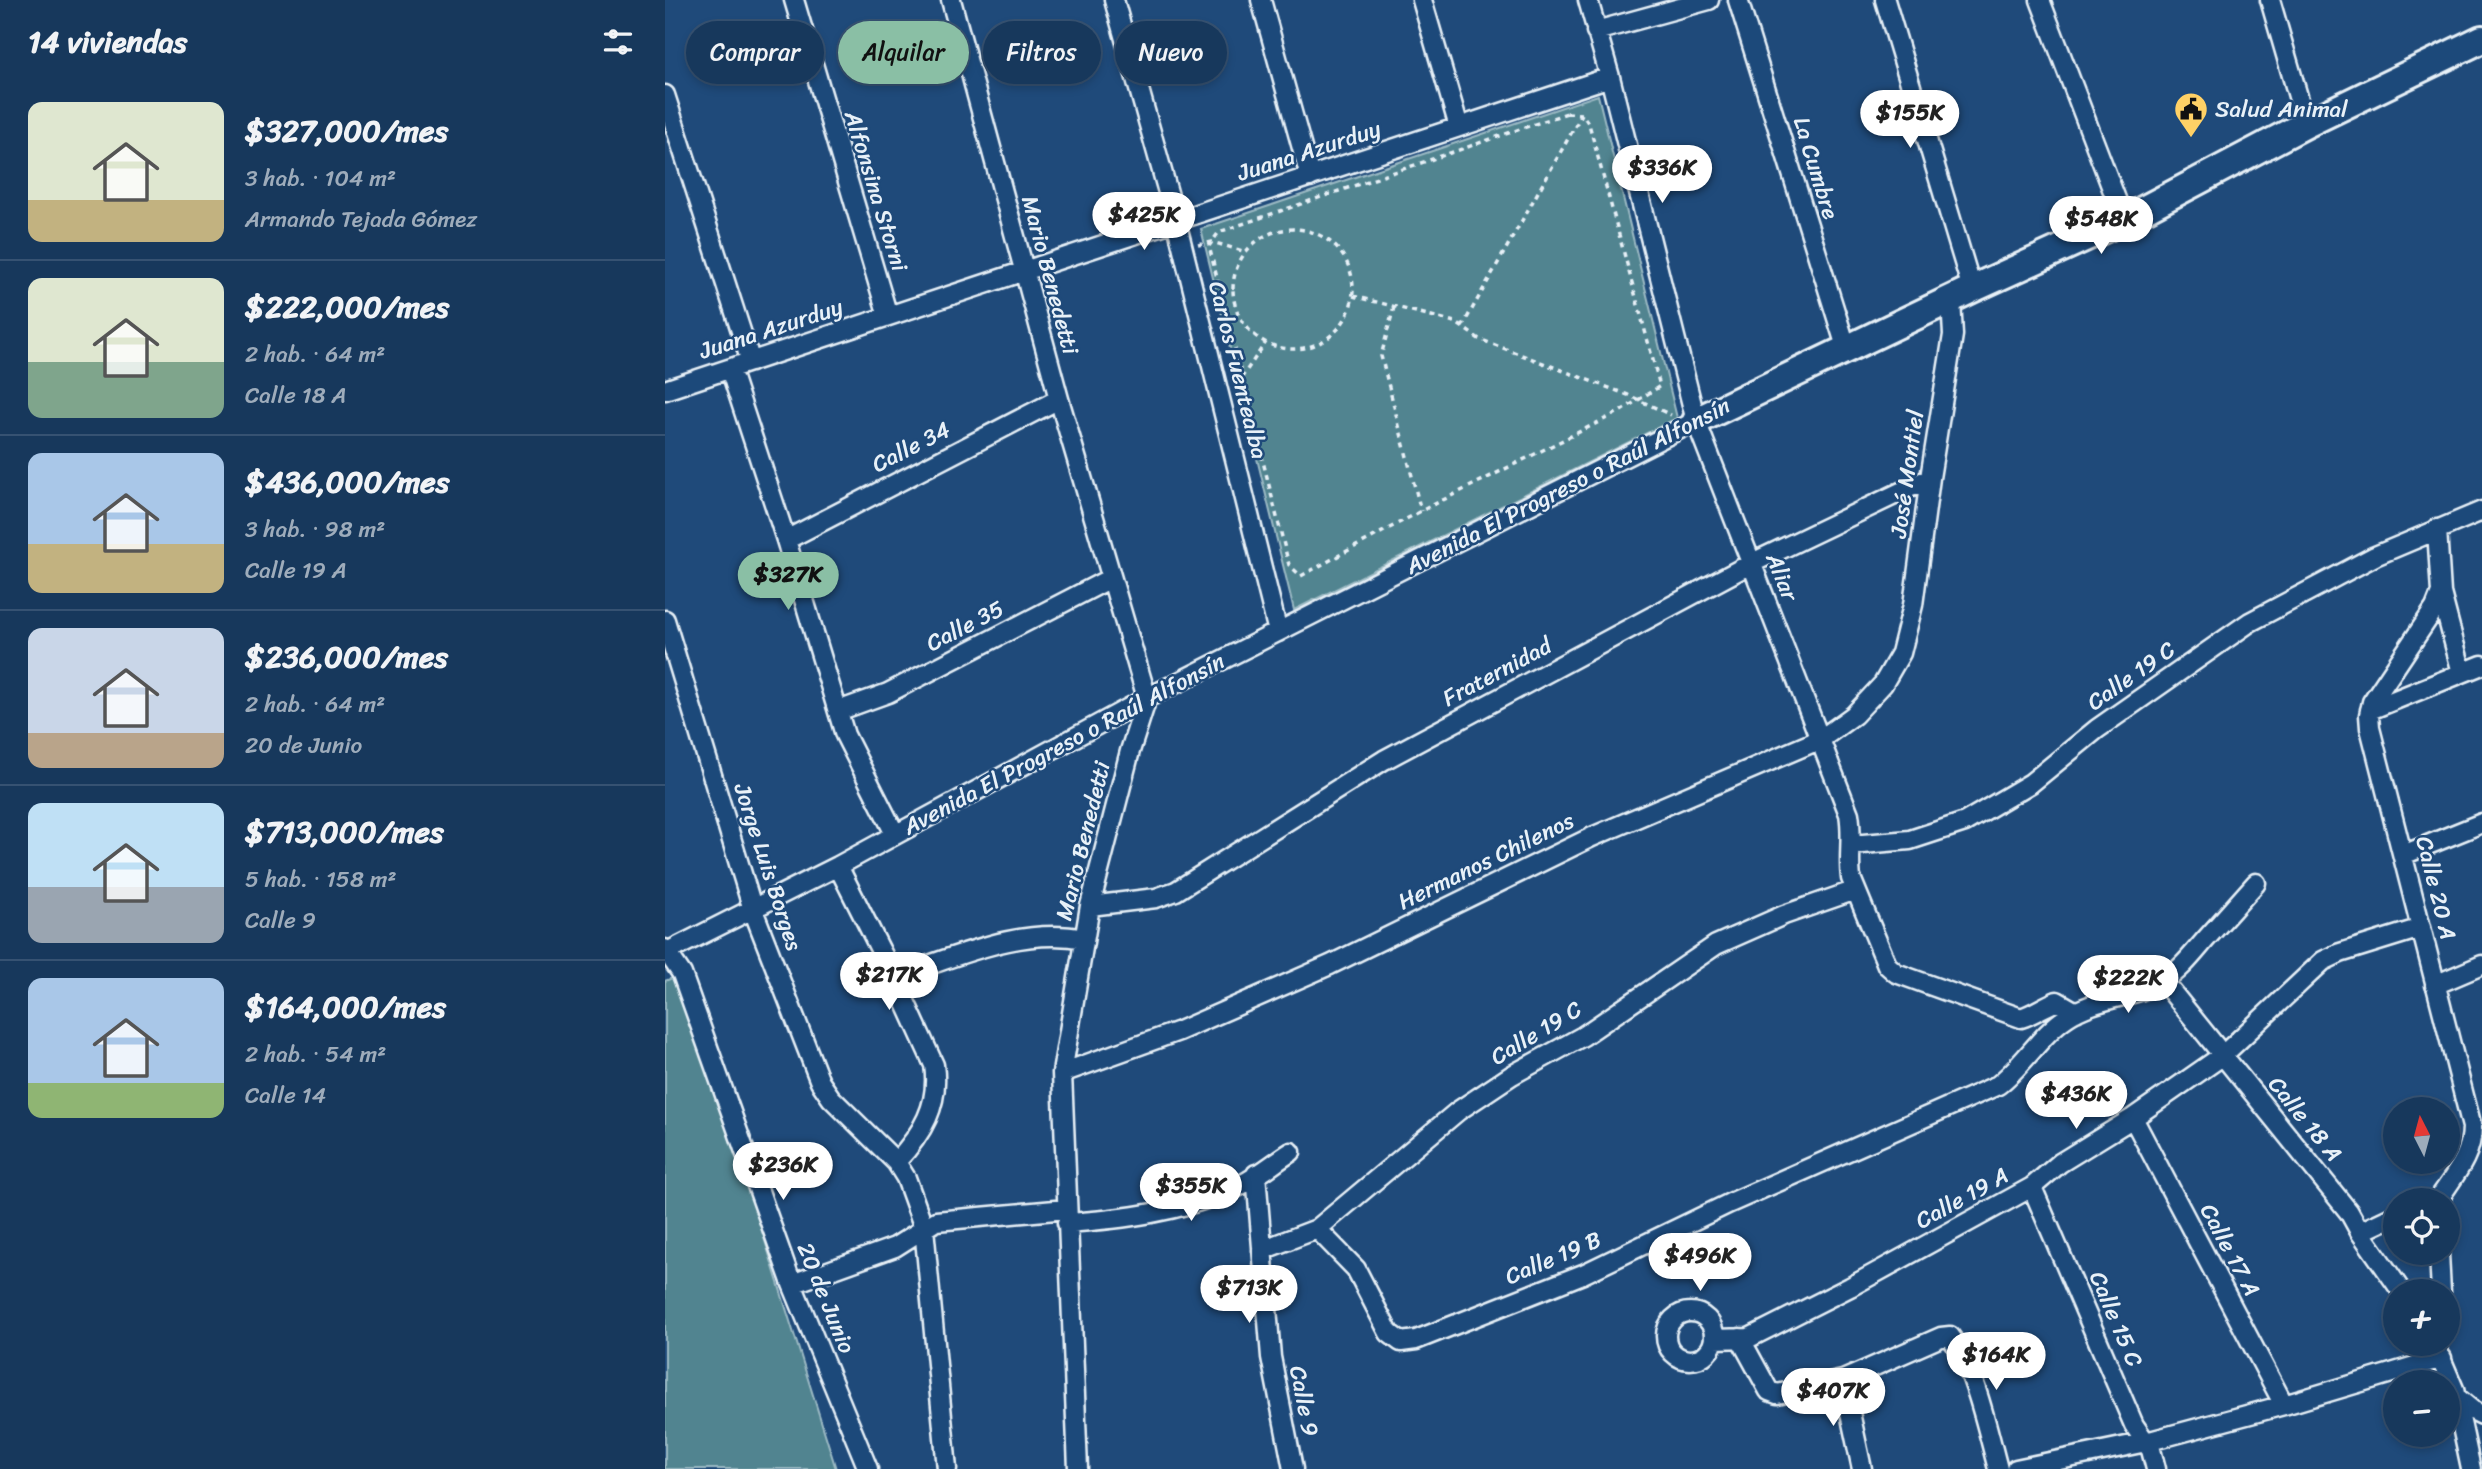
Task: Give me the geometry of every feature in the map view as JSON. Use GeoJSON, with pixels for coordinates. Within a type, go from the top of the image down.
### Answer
{"type":"FeatureCollection","features":[{"type":"Feature","properties":{"kind":"street","name":"Alfonsina Storni"},"geometry":{"type":"LineString","coordinates":[[794,0],[888,316]]}},
{"type":"Feature","properties":{"kind":"street","name":"Mario Benedetti"},"geometry":{"type":"LineString","coordinates":[[951,0],[1059,398],[1147,698],[1090,906],[1062,1073],[1078,1469]]}},
{"type":"Feature","properties":{"kind":"street","name":"Carlos Fuentealba"},"geometry":{"type":"LineString","coordinates":[[1114,0],[1177,221],[1278,632]]}},
{"type":"Feature","properties":{"kind":"street"},"geometry":{"type":"LineString","coordinates":[[1261,0],[1310,177]]}},
{"type":"Feature","properties":{"kind":"street"},"geometry":{"type":"LineString","coordinates":[[1422,0],[1459,127]]}},
{"type":"Feature","properties":{"kind":"street","name":"Aliar"},"geometry":{"type":"LineString","coordinates":[[1588,0],[1610,77],[1691,423],[1821,739],[1849,814],[1852,833],[1849,865],[1851,878],[1887,965],[1896,973],[2021,1017],[2031,1015],[2043,1006],[2057,1001],[2076,1012]]}},
{"type":"Feature","properties":{"kind":"street"},"geometry":{"type":"LineString","coordinates":[[1596,31],[1709,0]]}},
{"type":"Feature","properties":{"kind":"street","name":"La Cumbre"},"geometry":{"type":"LineString","coordinates":[[1738,0],[1847,350]]}},
{"type":"Feature","properties":{"kind":"street","name":"José Montiel"},"geometry":{"type":"LineString","coordinates":[[1885,0],[1961,295],[1930,478],[1913,606],[1901,653]]}},
{"type":"Feature","properties":{"kind":"street"},"geometry":{"type":"LineString","coordinates":[[2040,0],[2124,220]]}},
{"type":"Feature","properties":{"kind":"street"},"geometry":{"type":"LineString","coordinates":[[2270,0],[2306,124]]}},
{"type":"Feature","properties":{"kind":"street","name":"Avenida El Progreso o Raúl Alfonsín"},"geometry":{"type":"LineString","coordinates":[[666,951],[838,866],[1147,698],[1691,423],[2124,220],[2306,124],[2482,39]]}},
{"type":"Feature","properties":{"kind":"street","name":"Juana Azurduy"},"geometry":{"type":"LineString","coordinates":[[665,390],[1610,77]]}},
{"type":"Feature","properties":{"kind":"street"},"geometry":{"type":"LineString","coordinates":[[665,95],[751,362]]}},
{"type":"Feature","properties":{"kind":"street"},"geometry":{"type":"LineString","coordinates":[[730,369],[786,540],[845,735],[895,834]]}},
{"type":"Feature","properties":{"kind":"street","name":"Calle 34"},"geometry":{"type":"LineString","coordinates":[[786,540],[1059,398]]}},
{"type":"Feature","properties":{"kind":"street","name":"Fraternidad"},"geometry":{"type":"LineString","coordinates":[[1090,906],[1156,898],[1176,891],[1384,760],[1750,565],[1930,478]]}},
{"type":"Feature","properties":{"kind":"street","name":"Calle 19 C"},"geometry":{"type":"LineString","coordinates":[[1851,845],[1910,840],[1965,822],[1995,807],[2031,783],[2098,729],[2251,622],[2375,556],[2482,511]]}},
{"type":"Feature","properties":{"kind":"street"},"geometry":{"type":"LineString","coordinates":[[2437,529],[2441,593],[2462,673]]}},
{"type":"Feature","properties":{"kind":"street","name":"Calle 35"},"geometry":{"type":"LineString","coordinates":[[838,711],[888,694],[1111,578]]}},
{"type":"Feature","properties":{"kind":"street"},"geometry":{"type":"LineString","coordinates":[[2370,710],[2380,687],[2435,608],[2441,593]]}},
{"type":"Feature","properties":{"kind":"street","name":"Jorge Luis Borges"},"geometry":{"type":"LineString","coordinates":[[665,620],[753,910],[820,1082],[831,1098],[896,1162],[906,1178],[924,1228],[947,1469]]}},
{"type":"Feature","properties":{"kind":"street","name":"Hermanos Chilenos"},"geometry":{"type":"LineString","coordinates":[[1062,1073],[1179,1031],[1330,965],[1592,837],[1821,739],[1862,707],[1883,684],[1901,653]]}},
{"type":"Feature","properties":{"kind":"street"},"geometry":{"type":"LineString","coordinates":[[2370,710],[2482,665]]}},
{"type":"Feature","properties":{"kind":"street","name":"Calle 20 A"},"geometry":{"type":"LineString","coordinates":[[2370,710],[2370,728],[2472,1127],[2472,1143],[2466,1158],[2444,1188]]}},
{"type":"Feature","properties":{"kind":"street"},"geometry":{"type":"LineString","coordinates":[[2403,855],[2482,823]]}},
{"type":"Feature","properties":{"kind":"street"},"geometry":{"type":"LineString","coordinates":[[838,866],[935,1065],[935,1094],[916,1141],[896,1162]]}},
{"type":"Feature","properties":{"kind":"street"},"geometry":{"type":"LineString","coordinates":[[2076,1012],[2163,981],[2185,963],[2256,883]]}},
{"type":"Feature","properties":{"kind":"street","name":"Calle 19 C"},"geometry":{"type":"LineString","coordinates":[[1262,1250],[1317,1229],[1458,1111],[1512,1075],[1583,1036],[1716,945],[1784,915],[1856,890]]}},
{"type":"Feature","properties":{"kind":"street","name":"Calle 19 A"},"geometry":{"type":"LineString","coordinates":[[1715,1339],[1749,1338],[1850,1287],[2032,1186],[2060,1163],[2133,1118],[2222,1056],[2323,961],[2340,953],[2421,929]]}},
{"type":"Feature","properties":{"kind":"street"},"geometry":{"type":"LineString","coordinates":[[894,977],[1005,942],[1063,934],[1084,939]]}},
{"type":"Feature","properties":{"kind":"street","name":"20 de Junio"},"geometry":{"type":"LineString","coordinates":[[666,951],[682,974],[792,1284],[868,1469]]}},
{"type":"Feature","properties":{"kind":"street"},"geometry":{"type":"LineString","coordinates":[[2435,985],[2482,965]]}},
{"type":"Feature","properties":{"kind":"street","name":"Calle 18 A"},"geometry":{"type":"LineString","coordinates":[[2163,981],[2349,1212],[2393,1279]]}},
{"type":"Feature","properties":{"kind":"street","name":"Calle 19 B"},"geometry":{"type":"LineString","coordinates":[[1317,1229],[1356,1269],[1389,1333],[1401,1342],[1416,1340],[1583,1274],[1730,1203],[1998,1085],[2016,1071],[2055,1026],[2076,1012]]}},
{"type":"Feature","properties":{"kind":"street","name":"Calle 17 A"},"geometry":{"type":"LineString","coordinates":[[2133,1118],[2284,1405]]}},
{"type":"Feature","properties":{"kind":"street"},"geometry":{"type":"LineString","coordinates":[[792,1284],[905,1243],[936,1221],[949,1218],[1067,1216],[1121,1219],[1168,1211],[1233,1189],[1291,1152]]}},
{"type":"Feature","properties":{"kind":"street","name":"Calle 9"},"geometry":{"type":"LineString","coordinates":[[1256,1174],[1271,1357],[1293,1469]]}},
{"type":"Feature","properties":{"kind":"street","name":"Calle 15 C"},"geometry":{"type":"LineString","coordinates":[[2032,1186],[2134,1425],[2146,1442],[2156,1469]]}},
{"type":"Feature","properties":{"kind":"street"},"geometry":{"type":"LineString","coordinates":[[2360,1232],[2383,1221]]}},
{"type":"Feature","properties":{"kind":"street"},"geometry":{"type":"LineString","coordinates":[[1740,1338],[1769,1391],[1777,1394],[1843,1380],[1941,1336],[1950,1336],[1958,1346],[1983,1413],[1997,1469]]}},
{"type":"Feature","properties":{"kind":"street"},"geometry":{"type":"LineString","coordinates":[[2016,1469],[2146,1442],[2284,1405],[2425,1356]]}},
{"type":"Feature","properties":{"kind":"street"},"geometry":{"type":"LineString","coordinates":[[1843,1380],[1862,1469]]}},
{"type":"Feature","properties":{"kind":"street"},"geometry":{"type":"LineString","coordinates":[[2460,1400],[2482,1415]]}},
{"type":"Feature","properties":{"kind":"street"},"geometry":{"type":"LineString","coordinates":[[2460,1417],[2472,1469]]}},
{"type":"Feature","properties":{"kind":"street"},"geometry":{"type":"LineString","coordinates":[[2472,1469],[2482,1452]]}},
{"type":"Feature","properties":{"kind":"path"},"geometry":{"type":"LineString","coordinates":[[1567,113],[1582,114],[1589,124],[1660,386],[1301,576],[1289,565],[1209,246],[1219,232],[1567,113]]}},
{"type":"Feature","properties":{"kind":"path"},"geometry":{"type":"LineString","coordinates":[[1462,327],[1582,114]]}},
{"type":"Feature","properties":{"kind":"path"},"geometry":{"type":"LineString","coordinates":[[1294,229],[1314,232],[1332,242],[1345,258],[1352,276],[1353,296],[1348,314],[1336,330],[1321,341],[1303,348],[1284,348],[1266,342],[1251,331],[1239,314],[1234,295],[1235,275],[1247,252],[1256,241],[1274,232],[1294,229]]}},
{"type":"Feature","properties":{"kind":"path"},"geometry":{"type":"LineString","coordinates":[[1183,249],[1212,242],[1247,252]]}},
{"type":"Feature","properties":{"kind":"path"},"geometry":{"type":"LineString","coordinates":[[1353,296],[1455,322],[1479,339],[1691,423]]}},
{"type":"Feature","properties":{"kind":"path"},"geometry":{"type":"LineString","coordinates":[[1394,307],[1381,356],[1421,512]]}},
{"type":"Feature","properties":{"kind":"path"},"geometry":{"type":"LineString","coordinates":[[1218,389],[1242,377],[1266,342]]}},
{"type":"Feature","properties":{"kind":"green space"},"geometry":{"type":"Polygon","coordinates":[[[1598,95],[1677,418],[1294,610],[1201,229],[1598,95]]]}},
{"type":"Feature","properties":{"kind":"green space"},"geometry":{"type":"Polygon","coordinates":[[[682,974],[836,1469],[665,1469],[665,981],[682,974]]]}},
{"type":"Feature","properties":{"kind":"place","name":"Salud Animal"},"geometry":{"type":"Point","coordinates":[2191,139]}}]}
